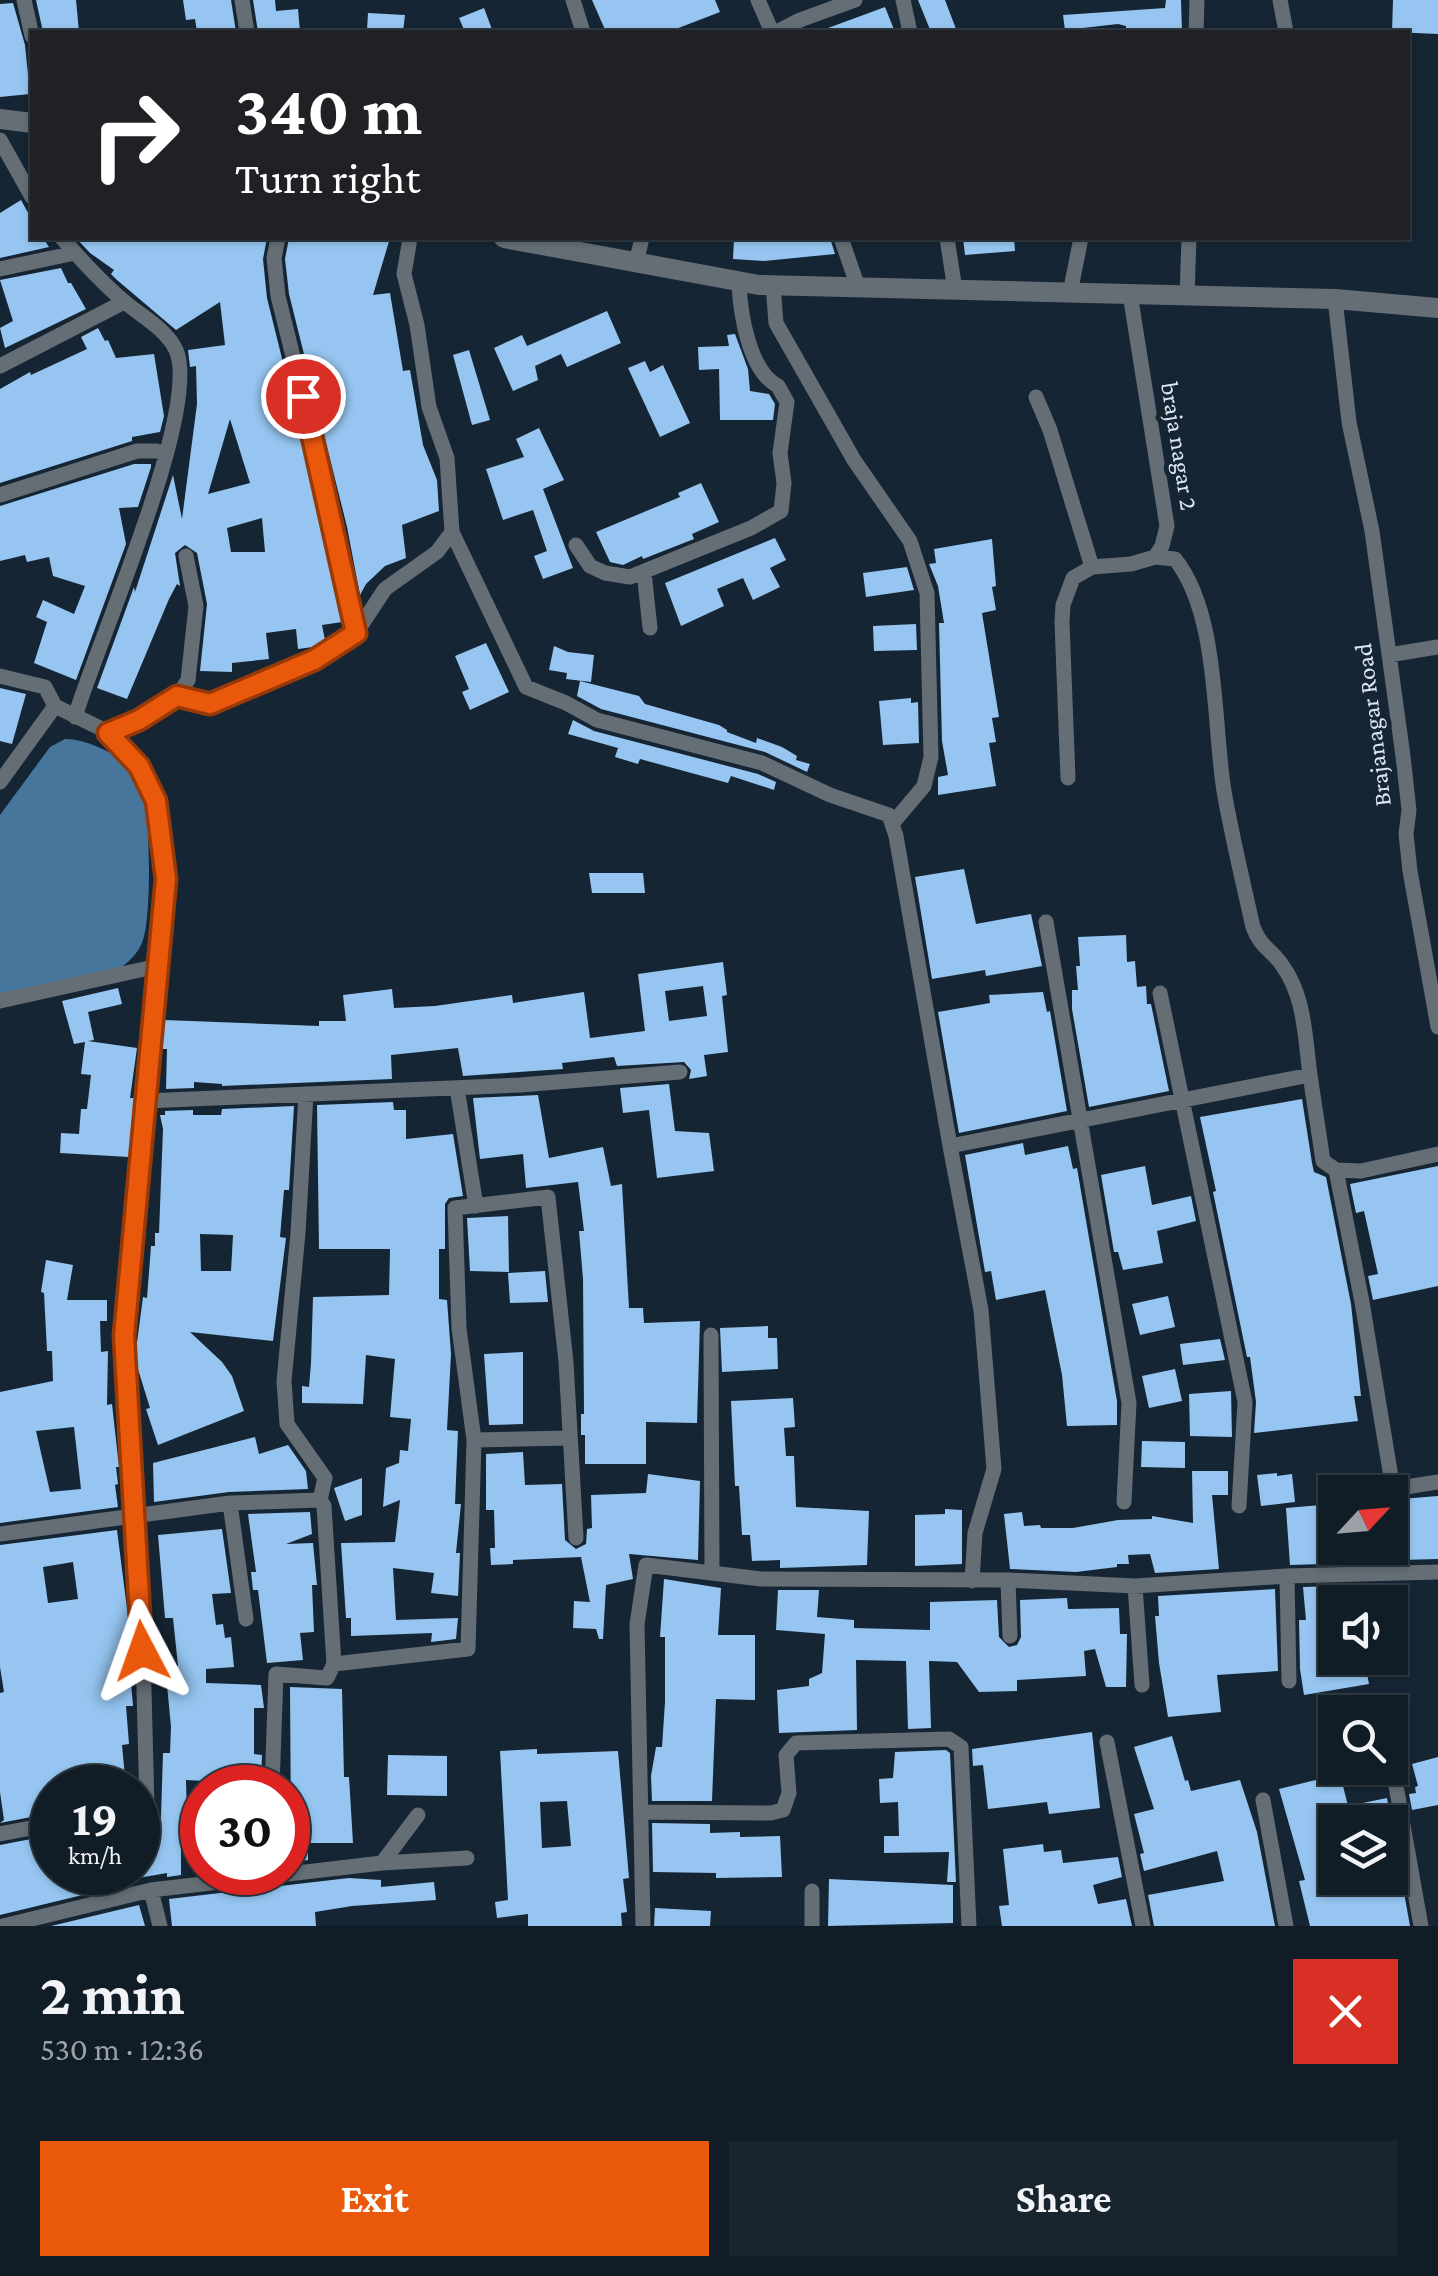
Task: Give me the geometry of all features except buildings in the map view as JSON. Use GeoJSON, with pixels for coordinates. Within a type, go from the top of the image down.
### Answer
{"type":"FeatureCollection","features":[{"type":"Feature","properties":{"kind":"street"},"geometry":{"type":"LineString","coordinates":[[24,0],[31,30]]}},
{"type":"Feature","properties":{"kind":"street"},"geometry":{"type":"LineString","coordinates":[[242,0],[247,30]]}},
{"type":"Feature","properties":{"kind":"street"},"geometry":{"type":"LineString","coordinates":[[573,0],[583,30]]}},
{"type":"Feature","properties":{"kind":"street"},"geometry":{"type":"LineString","coordinates":[[758,0],[773,30]]}},
{"type":"Feature","properties":{"kind":"street"},"geometry":{"type":"LineString","coordinates":[[778,30],[855,0]]}},
{"type":"Feature","properties":{"kind":"street"},"geometry":{"type":"LineString","coordinates":[[902,0],[910,30]]}},
{"type":"Feature","properties":{"kind":"street"},"geometry":{"type":"LineString","coordinates":[[1196,30],[1197,0]]}},
{"type":"Feature","properties":{"kind":"street"},"geometry":{"type":"LineString","coordinates":[[1280,0],[1286,30]]}},
{"type":"Feature","properties":{"kind":"street"},"geometry":{"type":"LineString","coordinates":[[0,119],[30,123]]}},
{"type":"Feature","properties":{"kind":"street"},"geometry":{"type":"LineString","coordinates":[[0,140],[30,193]]}},
{"type":"Feature","properties":{"kind":"street"},"geometry":{"type":"LineString","coordinates":[[64,240],[124,302],[175,346],[181,365],[182,391],[166,455],[75,718]]}},
{"type":"Feature","properties":{"kind":"street"},"geometry":{"type":"LineString","coordinates":[[278,240],[274,258],[278,296],[336,530],[356,633]]}},
{"type":"Feature","properties":{"kind":"street"},"geometry":{"type":"LineString","coordinates":[[410,240],[404,274],[429,407],[446,458],[452,532],[526,688],[598,720],[762,763],[830,795],[889,816],[981,1310],[994,1469],[975,1533],[972,1581]]}},
{"type":"Feature","properties":{"kind":"street"},"geometry":{"type":"LineString","coordinates":[[514,240],[774,286],[1336,299],[1438,308]]}},
{"type":"Feature","properties":{"kind":"street"},"geometry":{"type":"LineString","coordinates":[[636,264],[642,240]]}},
{"type":"Feature","properties":{"kind":"street"},"geometry":{"type":"LineString","coordinates":[[841,240],[858,288]]}},
{"type":"Feature","properties":{"kind":"street"},"geometry":{"type":"LineString","coordinates":[[947,240],[955,290]]}},
{"type":"Feature","properties":{"kind":"street"},"geometry":{"type":"LineString","coordinates":[[1070,293],[1081,240]]}},
{"type":"Feature","properties":{"kind":"street"},"geometry":{"type":"LineString","coordinates":[[1186,296],[1188,240]]}},
{"type":"Feature","properties":{"kind":"street"},"geometry":{"type":"LineString","coordinates":[[0,269],[75,253]]}},
{"type":"Feature","properties":{"kind":"street"},"geometry":{"type":"LineString","coordinates":[[576,544],[590,566],[630,578],[766,521],[781,511],[780,453],[788,402],[754,362],[740,308],[739,282]]}},
{"type":"Feature","properties":{"kind":"street"},"geometry":{"type":"LineString","coordinates":[[774,286],[776,324],[854,460],[910,541],[927,593],[931,757],[924,786],[892,824]]}},
{"type":"Feature","properties":{"kind":"street","name":"braja nagar 2"},"geometry":{"type":"LineString","coordinates":[[1130,294],[1167,526],[1155,557]]}},
{"type":"Feature","properties":{"kind":"street","name":"Brajanagar Road"},"geometry":{"type":"LineString","coordinates":[[1336,299],[1350,422],[1372,531],[1389,655],[1408,810],[1410,871],[1438,1026]]}},
{"type":"Feature","properties":{"kind":"street"},"geometry":{"type":"LineString","coordinates":[[0,366],[124,302]]}},
{"type":"Feature","properties":{"kind":"street"},"geometry":{"type":"LineString","coordinates":[[1036,397],[1092,567]]}},
{"type":"Feature","properties":{"kind":"street"},"geometry":{"type":"LineString","coordinates":[[0,495],[136,451],[166,455]]}},
{"type":"Feature","properties":{"kind":"street"},"geometry":{"type":"LineString","coordinates":[[177,696],[210,704],[314,660],[356,633],[385,589],[437,552],[452,532]]}},
{"type":"Feature","properties":{"kind":"street"},"geometry":{"type":"LineString","coordinates":[[108,733],[139,720],[177,696],[188,680],[196,606],[186,556]]}},
{"type":"Feature","properties":{"kind":"street"},"geometry":{"type":"LineString","coordinates":[[1068,778],[1063,606],[1073,578],[1092,567],[1155,557],[1175,559],[1192,588],[1213,682],[1224,787],[1252,927],[1260,946],[1281,963],[1299,994],[1323,1160],[1336,1170],[1361,1170],[1438,1154]]}},
{"type":"Feature","properties":{"kind":"street"},"geometry":{"type":"LineString","coordinates":[[644,572],[650,628]]}},
{"type":"Feature","properties":{"kind":"street"},"geometry":{"type":"LineString","coordinates":[[1389,655],[1438,648]]}},
{"type":"Feature","properties":{"kind":"street"},"geometry":{"type":"LineString","coordinates":[[0,676],[45,687],[55,706],[108,733],[139,766],[156,801],[166,879],[124,1336],[145,1765]]}},
{"type":"Feature","properties":{"kind":"street"},"geometry":{"type":"LineString","coordinates":[[0,782],[55,706]]}},
{"type":"Feature","properties":{"kind":"street"},"geometry":{"type":"LineString","coordinates":[[1046,922],[1129,1403],[1124,1502]]}},
{"type":"Feature","properties":{"kind":"street"},"geometry":{"type":"LineString","coordinates":[[0,1001],[158,966]]}},
{"type":"Feature","properties":{"kind":"street"},"geometry":{"type":"LineString","coordinates":[[1160,993],[1245,1402],[1239,1506]]}},
{"type":"Feature","properties":{"kind":"street"},"geometry":{"type":"LineString","coordinates":[[146,1100],[457,1088],[680,1072]]}},
{"type":"Feature","properties":{"kind":"street"},"geometry":{"type":"LineString","coordinates":[[950,1146],[1310,1075]]}},
{"type":"Feature","properties":{"kind":"street"},"geometry":{"type":"LineString","coordinates":[[457,1088],[476,1206]]}},
{"type":"Feature","properties":{"kind":"street"},"geometry":{"type":"LineString","coordinates":[[273,1765],[276,1674],[327,1678],[334,1664],[324,1506],[320,1500],[325,1478],[287,1424],[284,1381],[306,1094]]}},
{"type":"Feature","properties":{"kind":"street"},"geometry":{"type":"LineString","coordinates":[[1336,1170],[1393,1489],[1438,1482]]}},
{"type":"Feature","properties":{"kind":"street"},"geometry":{"type":"LineString","coordinates":[[334,1664],[468,1649],[474,1440],[459,1328],[455,1208],[548,1197],[566,1362],[576,1538]]}},
{"type":"Feature","properties":{"kind":"street"},"geometry":{"type":"LineString","coordinates":[[711,1335],[712,1573]]}},
{"type":"Feature","properties":{"kind":"street"},"geometry":{"type":"LineString","coordinates":[[474,1440],[569,1438]]}},
{"type":"Feature","properties":{"kind":"street"},"geometry":{"type":"LineString","coordinates":[[0,1534],[230,1503],[320,1500]]}},
{"type":"Feature","properties":{"kind":"street"},"geometry":{"type":"LineString","coordinates":[[230,1503],[246,1619]]}},
{"type":"Feature","properties":{"kind":"street"},"geometry":{"type":"LineString","coordinates":[[643,1926],[637,1624],[646,1565],[761,1579],[1008,1580],[1135,1586],[1438,1572]]}},
{"type":"Feature","properties":{"kind":"street"},"geometry":{"type":"LineString","coordinates":[[1287,1576],[1289,1681]]}},
{"type":"Feature","properties":{"kind":"street"},"geometry":{"type":"LineString","coordinates":[[1008,1580],[1010,1636]]}},
{"type":"Feature","properties":{"kind":"street"},"geometry":{"type":"LineString","coordinates":[[1135,1586],[1142,1685]]}},
{"type":"Feature","properties":{"kind":"street"},"geometry":{"type":"LineString","coordinates":[[641,1812],[783,1810],[789,1793],[786,1755],[796,1743],[949,1739],[961,1748],[969,1926]]}},
{"type":"Feature","properties":{"kind":"street"},"geometry":{"type":"LineString","coordinates":[[1108,1742],[1143,1926]]}},
{"type":"Feature","properties":{"kind":"street"},"geometry":{"type":"LineString","coordinates":[[1396,1785],[1421,1926]]}},
{"type":"Feature","properties":{"kind":"street"},"geometry":{"type":"LineString","coordinates":[[1263,1800],[1286,1926]]}},
{"type":"Feature","properties":{"kind":"street"},"geometry":{"type":"LineString","coordinates":[[382,1863],[418,1815]]}},
{"type":"Feature","properties":{"kind":"street"},"geometry":{"type":"LineString","coordinates":[[0,1834],[30,1828]]}},
{"type":"Feature","properties":{"kind":"street"},"geometry":{"type":"LineString","coordinates":[[310,1870],[467,1858]]}},
{"type":"Feature","properties":{"kind":"street"},"geometry":{"type":"LineString","coordinates":[[812,1891],[812,1926]]}},
{"type":"Feature","properties":{"kind":"street"},"geometry":{"type":"LineString","coordinates":[[4,1926],[69,1918],[137,1895]]}},
{"type":"Feature","properties":{"kind":"street"},"geometry":{"type":"LineString","coordinates":[[153,1895],[160,1926]]}},
{"type":"Feature","properties":{"kind":"water"},"geometry":{"type":"Polygon","coordinates":[[[65,739],[106,750],[139,777],[146,809],[149,858],[143,940],[130,959],[112,973],[0,997],[0,815],[50,747],[65,739]]]}},
{"type":"Feature","properties":{"kind":"route"},"geometry":{"type":"LineString","coordinates":[[142,1651],[124,1336],[166,879],[156,801],[139,766],[108,733],[139,720],[177,696],[210,704],[314,660],[356,633],[303,396]]}}]}
